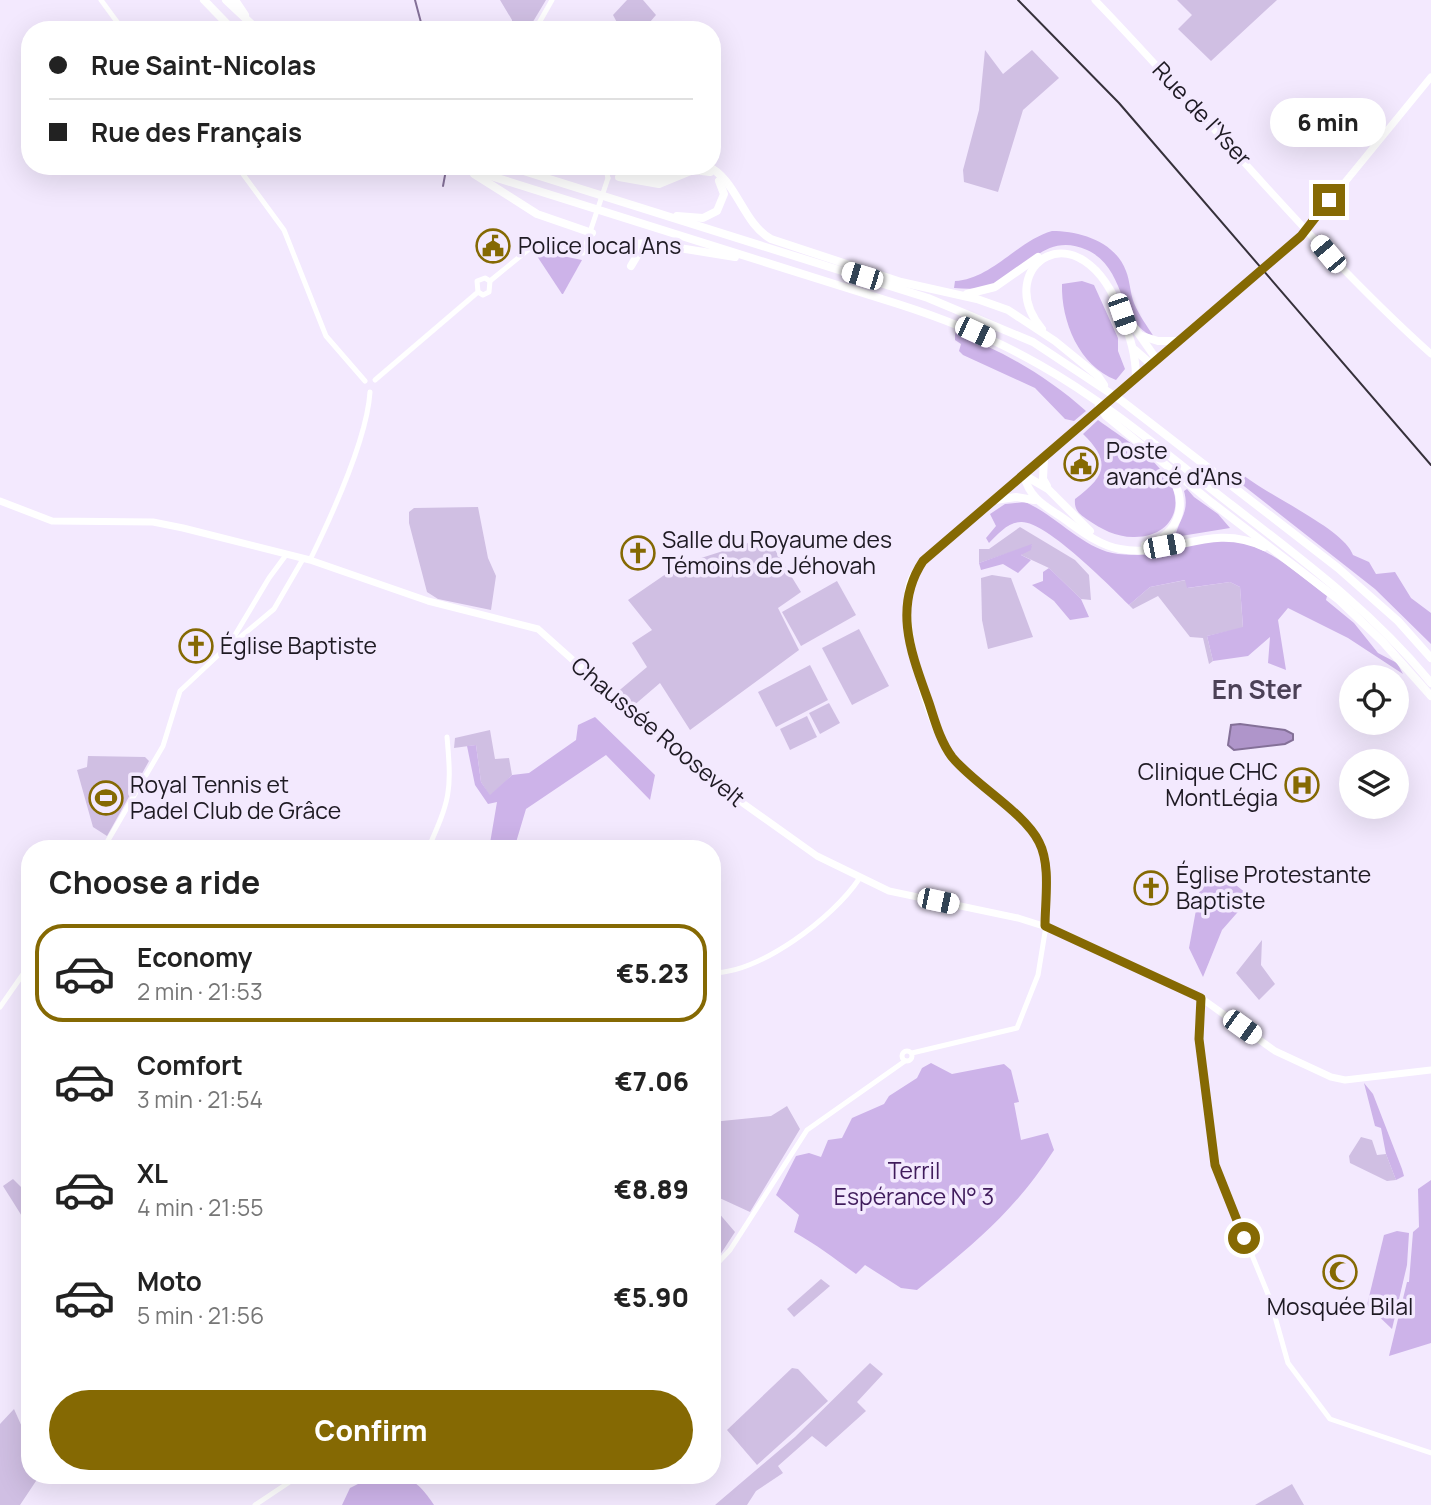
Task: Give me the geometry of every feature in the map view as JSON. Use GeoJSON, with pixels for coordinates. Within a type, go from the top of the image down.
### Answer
{"type":"FeatureCollection","features":[{"type":"Feature","properties":{"kind":"highway"},"geometry":{"type":"LineString","coordinates":[[205,0],[225,21]]}},
{"type":"Feature","properties":{"kind":"highway"},"geometry":{"type":"LineString","coordinates":[[226,0],[248,21]]}},
{"type":"Feature","properties":{"kind":"highway"},"geometry":{"type":"LineString","coordinates":[[235,0],[249,21]]}},
{"type":"Feature","properties":{"kind":"highway"},"geometry":{"type":"LineString","coordinates":[[473,175],[537,214],[593,233]]}},
{"type":"Feature","properties":{"kind":"highway"},"geometry":{"type":"LineString","coordinates":[[485,175],[957,324],[1041,366],[1096,401],[1174,479],[1181,499],[1175,525],[1153,542],[1128,546],[1100,537],[1075,518],[1048,488],[1043,479],[1044,458]]}},
{"type":"Feature","properties":{"kind":"highway"},"geometry":{"type":"LineString","coordinates":[[536,175],[792,255],[901,285],[960,295],[1007,310],[1055,341],[1098,376],[1108,391]]}},
{"type":"Feature","properties":{"kind":"highway"},"geometry":{"type":"LineString","coordinates":[[633,175],[659,184],[685,175]]}},
{"type":"Feature","properties":{"kind":"highway"},"geometry":{"type":"LineString","coordinates":[[636,175],[650,179],[663,175]]}},
{"type":"Feature","properties":{"kind":"highway"},"geometry":{"type":"LineString","coordinates":[[667,216],[696,218],[712,215],[723,199],[720,182],[711,175]]}},
{"type":"Feature","properties":{"kind":"highway"},"geometry":{"type":"LineString","coordinates":[[720,175],[750,222],[764,235],[959,308],[1033,342],[1108,391],[1355,582],[1431,658]]}},
{"type":"Feature","properties":{"kind":"highway"},"geometry":{"type":"LineString","coordinates":[[621,245],[655,245],[752,259]]}},
{"type":"Feature","properties":{"kind":"highway"},"geometry":{"type":"LineString","coordinates":[[631,266],[641,249],[655,245]]}},
{"type":"Feature","properties":{"kind":"highway"},"geometry":{"type":"LineString","coordinates":[[960,295],[995,287],[1046,252],[1068,248],[1080,251],[1106,270],[1155,362]]}},
{"type":"Feature","properties":{"kind":"highway"},"geometry":{"type":"LineString","coordinates":[[1055,341],[1032,316],[1026,302],[1027,282],[1042,261],[1049,256],[1069,253],[1090,262],[1110,285],[1135,350],[1136,378]]}},
{"type":"Feature","properties":{"kind":"highway"},"geometry":{"type":"LineString","coordinates":[[792,255],[830,259]]}},
{"type":"Feature","properties":{"kind":"highway"},"geometry":{"type":"LineString","coordinates":[[1139,335],[1158,341],[1179,341]]}},
{"type":"Feature","properties":{"kind":"highway"},"geometry":{"type":"LineString","coordinates":[[1135,350],[1155,362]]}},
{"type":"Feature","properties":{"kind":"highway"},"geometry":{"type":"LineString","coordinates":[[1107,411],[1331,582],[1380,626],[1427,685],[1431,698]]}},
{"type":"Feature","properties":{"kind":"highway"},"geometry":{"type":"LineString","coordinates":[[1151,454],[1296,567],[1376,634],[1427,685]]}},
{"type":"Feature","properties":{"kind":"highway"},"geometry":{"type":"LineString","coordinates":[[1024,475],[1048,488]]}},
{"type":"Feature","properties":{"kind":"highway"},"geometry":{"type":"LineString","coordinates":[[1024,475],[1027,489],[1040,503],[1096,540],[1116,548],[1142,550],[1230,536],[1256,543],[1296,567]]}},
{"type":"Feature","properties":{"kind":"highway"},"geometry":{"type":"LineString","coordinates":[[995,500],[1023,497],[1040,503]]}},
{"type":"Feature","properties":{"kind":"main road","name":"Rue de l'Yser"},"geometry":{"type":"LineString","coordinates":[[1095,0],[1373,301],[1431,354]]}},
{"type":"Feature","properties":{"kind":"main road"},"geometry":{"type":"LineString","coordinates":[[1045,926],[1041,845],[1026,822],[973,778],[952,757],[942,740],[910,647],[906,618],[911,579],[923,561],[1044,458],[1107,411],[1136,378],[1306,230],[1431,77]]}},
{"type":"Feature","properties":{"kind":"main road","name":"Chaussée Roosevelt"},"geometry":{"type":"LineString","coordinates":[[0,500],[41,519],[153,522],[307,560],[418,598],[543,631],[695,769],[809,851],[859,879],[889,891],[1045,926],[1201,998],[1275,1051],[1331,1077],[1356,1079],[1431,1070]]}},
{"type":"Feature","properties":{"kind":"street"},"geometry":{"type":"LineString","coordinates":[[101,0],[116,21]]}},
{"type":"Feature","properties":{"kind":"street"},"geometry":{"type":"LineString","coordinates":[[540,21],[552,0]]}},
{"type":"Feature","properties":{"kind":"street"},"geometry":{"type":"LineString","coordinates":[[244,175],[284,230],[326,336],[365,381],[365,389],[370,392]]}},
{"type":"Feature","properties":{"kind":"street"},"geometry":{"type":"LineString","coordinates":[[375,380],[478,292],[489,292],[490,281],[534,245],[583,253],[593,233],[608,177],[612,175]]}},
{"type":"Feature","properties":{"kind":"street"},"geometry":{"type":"LineString","coordinates":[[478,292],[477,281],[485,278],[490,281]]}},
{"type":"Feature","properties":{"kind":"street"},"geometry":{"type":"LineString","coordinates":[[365,381],[369,378],[375,380]]}},
{"type":"Feature","properties":{"kind":"street"},"geometry":{"type":"LineString","coordinates":[[370,392],[376,389],[375,380]]}},
{"type":"Feature","properties":{"kind":"street"},"geometry":{"type":"LineString","coordinates":[[108,840],[159,754],[180,691],[229,645],[274,609],[307,560],[331,516],[363,430],[370,392]]}},
{"type":"Feature","properties":{"kind":"street"},"geometry":{"type":"LineString","coordinates":[[229,645],[286,555]]}},
{"type":"Feature","properties":{"kind":"street"},"geometry":{"type":"LineString","coordinates":[[432,840],[449,800],[451,786],[447,737]]}},
{"type":"Feature","properties":{"kind":"street"},"geometry":{"type":"LineString","coordinates":[[721,972],[739,970],[762,960],[817,922],[852,890],[859,879]]}},
{"type":"Feature","properties":{"kind":"street"},"geometry":{"type":"LineString","coordinates":[[721,1260],[730,1251],[807,1130],[905,1061],[904,1053],[912,1054],[1007,1032],[1019,1026],[1038,975],[1045,926]]}},
{"type":"Feature","properties":{"kind":"street"},"geometry":{"type":"LineString","coordinates":[[0,1007],[21,977]]}},
{"type":"Feature","properties":{"kind":"street"},"geometry":{"type":"LineString","coordinates":[[1201,998],[1199,1039],[1215,1165],[1270,1299],[1288,1363],[1327,1416],[1358,1430],[1431,1453]]}},
{"type":"Feature","properties":{"kind":"street"},"geometry":{"type":"LineString","coordinates":[[255,1505],[286,1484]]}},
{"type":"Feature","properties":{"kind":"shaded area"},"geometry":{"type":"Polygon","coordinates":[[[500,0],[546,0],[533,21],[512,20],[500,0]]]}},
{"type":"Feature","properties":{"kind":"shaded area"},"geometry":{"type":"Polygon","coordinates":[[[627,0],[643,0],[656,15],[651,21],[616,21],[613,15],[627,0]]]}},
{"type":"Feature","properties":{"kind":"shaded area"},"geometry":{"type":"Polygon","coordinates":[[[1177,0],[1277,0],[1211,61],[1178,29],[1192,15],[1177,0]]]}},
{"type":"Feature","properties":{"kind":"shaded area"},"geometry":{"type":"Polygon","coordinates":[[[985,50],[1003,74],[1032,50],[1059,78],[1023,110],[998,192],[964,182],[963,170],[979,110],[985,50]]]}},
{"type":"Feature","properties":{"kind":"shaded area"},"geometry":{"type":"Polygon","coordinates":[[[478,507],[488,558],[496,576],[491,610],[438,599],[427,592],[409,523],[409,512],[414,508],[478,507]]]}},
{"type":"Feature","properties":{"kind":"shaded area"},"geometry":{"type":"Polygon","coordinates":[[[1020,527],[1075,560],[1089,575],[1091,600],[1081,599],[1049,568],[1021,555],[1032,545],[979,563],[979,549],[989,549],[1020,527]]]}},
{"type":"Feature","properties":{"kind":"shaded area"},"geometry":{"type":"Polygon","coordinates":[[[767,537],[801,592],[778,608],[799,650],[690,730],[660,683],[632,707],[615,694],[647,667],[632,643],[652,630],[628,600],[679,565],[767,537]]]}},
{"type":"Feature","properties":{"kind":"shaded area"},"geometry":{"type":"Polygon","coordinates":[[[992,575],[1011,578],[1033,637],[988,649],[982,620],[981,578],[992,575]]]}},
{"type":"Feature","properties":{"kind":"shaded area"},"geometry":{"type":"Polygon","coordinates":[[[1186,580],[1188,588],[1230,582],[1240,587],[1243,628],[1207,636],[1213,661],[1209,664],[1203,638],[1190,637],[1158,596],[1133,609],[1129,605],[1150,587],[1186,580]]]}},
{"type":"Feature","properties":{"kind":"shaded area"},"geometry":{"type":"Polygon","coordinates":[[[837,581],[856,615],[801,646],[782,612],[837,581]]]}},
{"type":"Feature","properties":{"kind":"shaded area"},"geometry":{"type":"Polygon","coordinates":[[[859,629],[889,686],[852,705],[822,648],[859,629]]]}},
{"type":"Feature","properties":{"kind":"shaded area"},"geometry":{"type":"Polygon","coordinates":[[[810,665],[828,700],[776,727],[758,692],[810,665]]]}},
{"type":"Feature","properties":{"kind":"shaded area"},"geometry":{"type":"Polygon","coordinates":[[[829,703],[840,723],[820,734],[809,713],[829,703]]]}},
{"type":"Feature","properties":{"kind":"shaded area"},"geometry":{"type":"Polygon","coordinates":[[[807,716],[817,737],[790,750],[780,729],[807,716]]]}},
{"type":"Feature","properties":{"kind":"shaded area"},"geometry":{"type":"Polygon","coordinates":[[[1231,725],[1285,730],[1293,734],[1293,740],[1285,744],[1234,750],[1228,745],[1231,725]]]}},
{"type":"Feature","properties":{"kind":"shaded area"},"geometry":{"type":"Polygon","coordinates":[[[490,730],[495,759],[509,758],[512,775],[490,796],[481,782],[476,745],[454,748],[455,738],[490,730]]]}},
{"type":"Feature","properties":{"kind":"shaded area","name":"Royal Tennis et Padel Club de Grâce"},"geometry":{"type":"Polygon","coordinates":[[[88,756],[145,757],[149,761],[107,836],[93,827],[77,770],[87,767],[88,756]]]}},
{"type":"Feature","properties":{"kind":"shaded area"},"geometry":{"type":"Polygon","coordinates":[[[1262,940],[1261,965],[1275,984],[1259,1000],[1236,973],[1262,940]]]}},
{"type":"Feature","properties":{"kind":"shaded area"},"geometry":{"type":"Polygon","coordinates":[[[787,1106],[800,1129],[750,1212],[721,1199],[721,1121],[771,1116],[787,1106]]]}},
{"type":"Feature","properties":{"kind":"shaded area"},"geometry":{"type":"Polygon","coordinates":[[[1361,1137],[1372,1140],[1377,1155],[1386,1154],[1396,1180],[1387,1181],[1350,1163],[1349,1156],[1361,1137]]]}},
{"type":"Feature","properties":{"kind":"shaded area"},"geometry":{"type":"Polygon","coordinates":[[[13,1179],[21,1187],[21,1215],[3,1186],[13,1179]]]}},
{"type":"Feature","properties":{"kind":"shaded area"},"geometry":{"type":"Polygon","coordinates":[[[721,1216],[735,1232],[721,1253],[721,1216]]]}},
{"type":"Feature","properties":{"kind":"shaded area"},"geometry":{"type":"Polygon","coordinates":[[[821,1279],[830,1286],[794,1317],[787,1309],[821,1279]]]}},
{"type":"Feature","properties":{"kind":"shaded area"},"geometry":{"type":"Polygon","coordinates":[[[870,1363],[883,1374],[857,1402],[866,1411],[826,1447],[812,1436],[778,1466],[783,1473],[756,1491],[747,1505],[715,1505],[795,1437],[870,1363]]]}},
{"type":"Feature","properties":{"kind":"shaded area"},"geometry":{"type":"Polygon","coordinates":[[[792,1368],[798,1369],[828,1401],[757,1465],[727,1430],[792,1368]]]}},
{"type":"Feature","properties":{"kind":"shaded area"},"geometry":{"type":"Polygon","coordinates":[[[14,1409],[21,1425],[21,1484],[34,1484],[20,1505],[0,1505],[0,1424],[14,1409]]]}},
{"type":"Feature","properties":{"kind":"shaded area"},"geometry":{"type":"Polygon","coordinates":[[[1292,1484],[1304,1505],[1255,1505],[1292,1484]]]}},
{"type":"Feature","properties":{"kind":"green space"},"geometry":{"type":"Polygon","coordinates":[[[1052,231],[1084,236],[1114,252],[1126,271],[1136,307],[1154,337],[1142,330],[1134,320],[1116,281],[1100,258],[1087,250],[1072,246],[1047,249],[991,285],[968,289],[954,288],[955,281],[981,274],[1027,243],[1052,231]]]}},
{"type":"Feature","properties":{"kind":"green space"},"geometry":{"type":"Polygon","coordinates":[[[533,250],[582,260],[563,294],[562,294],[533,250]]]}},
{"type":"Feature","properties":{"kind":"green space"},"geometry":{"type":"Polygon","coordinates":[[[1082,281],[1094,285],[1118,338],[1118,351],[1125,369],[1116,380],[1103,373],[1082,353],[1069,327],[1062,284],[1082,281]]]}},
{"type":"Feature","properties":{"kind":"green space"},"geometry":{"type":"Polygon","coordinates":[[[955,333],[1024,366],[1086,411],[1074,421],[1065,419],[1035,388],[963,355],[959,351],[961,344],[955,340],[955,333]]]}},
{"type":"Feature","properties":{"kind":"green space"},"geometry":{"type":"Polygon","coordinates":[[[1098,420],[1151,459],[1172,486],[1175,508],[1172,518],[1157,532],[1133,537],[1115,534],[1082,516],[1076,509],[1075,499],[1093,484],[1101,469],[1098,453],[1083,434],[1098,420]]]}},
{"type":"Feature","properties":{"kind":"green space"},"geometry":{"type":"Polygon","coordinates":[[[1236,469],[1334,533],[1353,555],[1369,562],[1376,574],[1395,572],[1411,598],[1431,613],[1431,644],[1375,589],[1235,479],[1236,469]]]}},
{"type":"Feature","properties":{"kind":"green space"},"geometry":{"type":"Polygon","coordinates":[[[1187,489],[1218,514],[1230,528],[1175,537],[1185,510],[1184,491],[1187,489]]]}},
{"type":"Feature","properties":{"kind":"green space"},"geometry":{"type":"Polygon","coordinates":[[[1025,502],[1093,546],[1118,554],[1153,553],[1220,540],[1253,546],[1279,560],[1327,596],[1326,600],[1354,623],[1378,653],[1398,665],[1389,665],[1348,638],[1288,608],[1278,620],[1286,670],[1268,663],[1270,637],[1248,656],[1213,661],[1207,636],[1243,627],[1240,587],[1230,582],[1187,588],[1185,580],[1150,587],[1129,605],[1077,556],[1032,524],[1012,524],[989,543],[986,538],[996,526],[990,514],[1005,504],[1025,502]]]}},
{"type":"Feature","properties":{"kind":"green space"},"geometry":{"type":"Polygon","coordinates":[[[1032,544],[1031,550],[1021,555],[1031,560],[1018,573],[1003,564],[981,570],[979,563],[1032,544]]]}},
{"type":"Feature","properties":{"kind":"green space"},"geometry":{"type":"Polygon","coordinates":[[[1049,568],[1081,599],[1089,617],[1070,620],[1054,601],[1032,585],[1043,581],[1043,572],[1049,568]]]}},
{"type":"Feature","properties":{"kind":"green space"},"geometry":{"type":"Polygon","coordinates":[[[595,717],[655,775],[650,800],[606,755],[526,809],[517,840],[491,840],[497,802],[488,804],[475,785],[467,746],[476,745],[481,782],[490,795],[512,775],[529,773],[576,740],[578,725],[595,717]]]}},
{"type":"Feature","properties":{"kind":"green space"},"geometry":{"type":"Polygon","coordinates":[[[1203,872],[1232,882],[1251,897],[1222,930],[1203,977],[1189,948],[1203,872]]]}},
{"type":"Feature","properties":{"kind":"green space","name":"Terril Espérance N° 3"},"geometry":{"type":"Polygon","coordinates":[[[931,1063],[952,1074],[1004,1064],[1011,1070],[1019,1102],[1014,1103],[1021,1140],[1048,1133],[1054,1150],[1008,1210],[917,1290],[901,1288],[865,1265],[856,1274],[794,1232],[799,1215],[776,1195],[796,1156],[809,1153],[821,1157],[828,1140],[842,1138],[852,1118],[884,1104],[889,1096],[917,1078],[922,1068],[931,1063]]]}},
{"type":"Feature","properties":{"kind":"green space"},"geometry":{"type":"Polygon","coordinates":[[[1364,1083],[1373,1094],[1402,1169],[1404,1176],[1396,1180],[1386,1154],[1381,1128],[1375,1126],[1364,1083]]]}},
{"type":"Feature","properties":{"kind":"green space"},"geometry":{"type":"Polygon","coordinates":[[[1431,1180],[1431,1343],[1389,1356],[1409,1282],[1413,1232],[1419,1227],[1418,1189],[1431,1180]]]}},
{"type":"Feature","properties":{"kind":"green space"},"geometry":{"type":"Polygon","coordinates":[[[1397,1231],[1409,1233],[1407,1265],[1392,1329],[1367,1305],[1384,1235],[1397,1231]]]}},
{"type":"Feature","properties":{"kind":"green space"},"geometry":{"type":"Polygon","coordinates":[[[358,1484],[416,1484],[434,1505],[342,1505],[350,1488],[358,1484]]]}},
{"type":"Feature","properties":{"kind":"waterway"},"geometry":{"type":"LineString","coordinates":[[415,0],[421,21]]}},
{"type":"Feature","properties":{"kind":"waterway"},"geometry":{"type":"LineString","coordinates":[[443,186],[445,175]]}},
{"type":"Feature","properties":{"kind":"railway"},"geometry":{"type":"LineString","coordinates":[[1018,0],[1119,103],[1431,465]]}},
{"type":"Feature","properties":{"kind":"place","name":"Police local Ans"},"geometry":{"type":"Point","coordinates":[493,246]}},
{"type":"Feature","properties":{"kind":"place","name":"Poste avancé d'Ans"},"geometry":{"type":"Point","coordinates":[1081,464]}},
{"type":"Feature","properties":{"kind":"place","name":"Salle du Royaume des Témoins de Jéhovah"},"geometry":{"type":"Point","coordinates":[638,553]}},
{"type":"Feature","properties":{"kind":"place","name":"Église Baptiste"},"geometry":{"type":"Point","coordinates":[196,646]}},
{"type":"Feature","properties":{"kind":"place","name":"Clinique CHC MontLégia"},"geometry":{"type":"Point","coordinates":[1302,785]}},
{"type":"Feature","properties":{"kind":"place","name":"Royal Tennis et Padel Club de Grâce"},"geometry":{"type":"Point","coordinates":[106,798]}},
{"type":"Feature","properties":{"kind":"place","name":"Église Protestante Baptiste"},"geometry":{"type":"Point","coordinates":[1151,888]}},
{"type":"Feature","properties":{"kind":"place","name":"Mosquée Bilal"},"geometry":{"type":"Point","coordinates":[1340,1272]}},
{"type":"Feature","properties":{"kind":"district","name":"En Ster"},"geometry":{"type":"Point","coordinates":[1257,690]}},
{"type":"Feature","properties":{"kind":"route"},"geometry":{"type":"LineString","coordinates":[[1244,1238],[1215,1165],[1216,1156],[1199,1039],[1201,998],[1045,926],[1044,859],[1041,845],[1026,822],[973,778],[952,757],[942,740],[910,647],[906,618],[908,591],[911,579],[923,561],[1301,236],[1329,200]]}}]}
